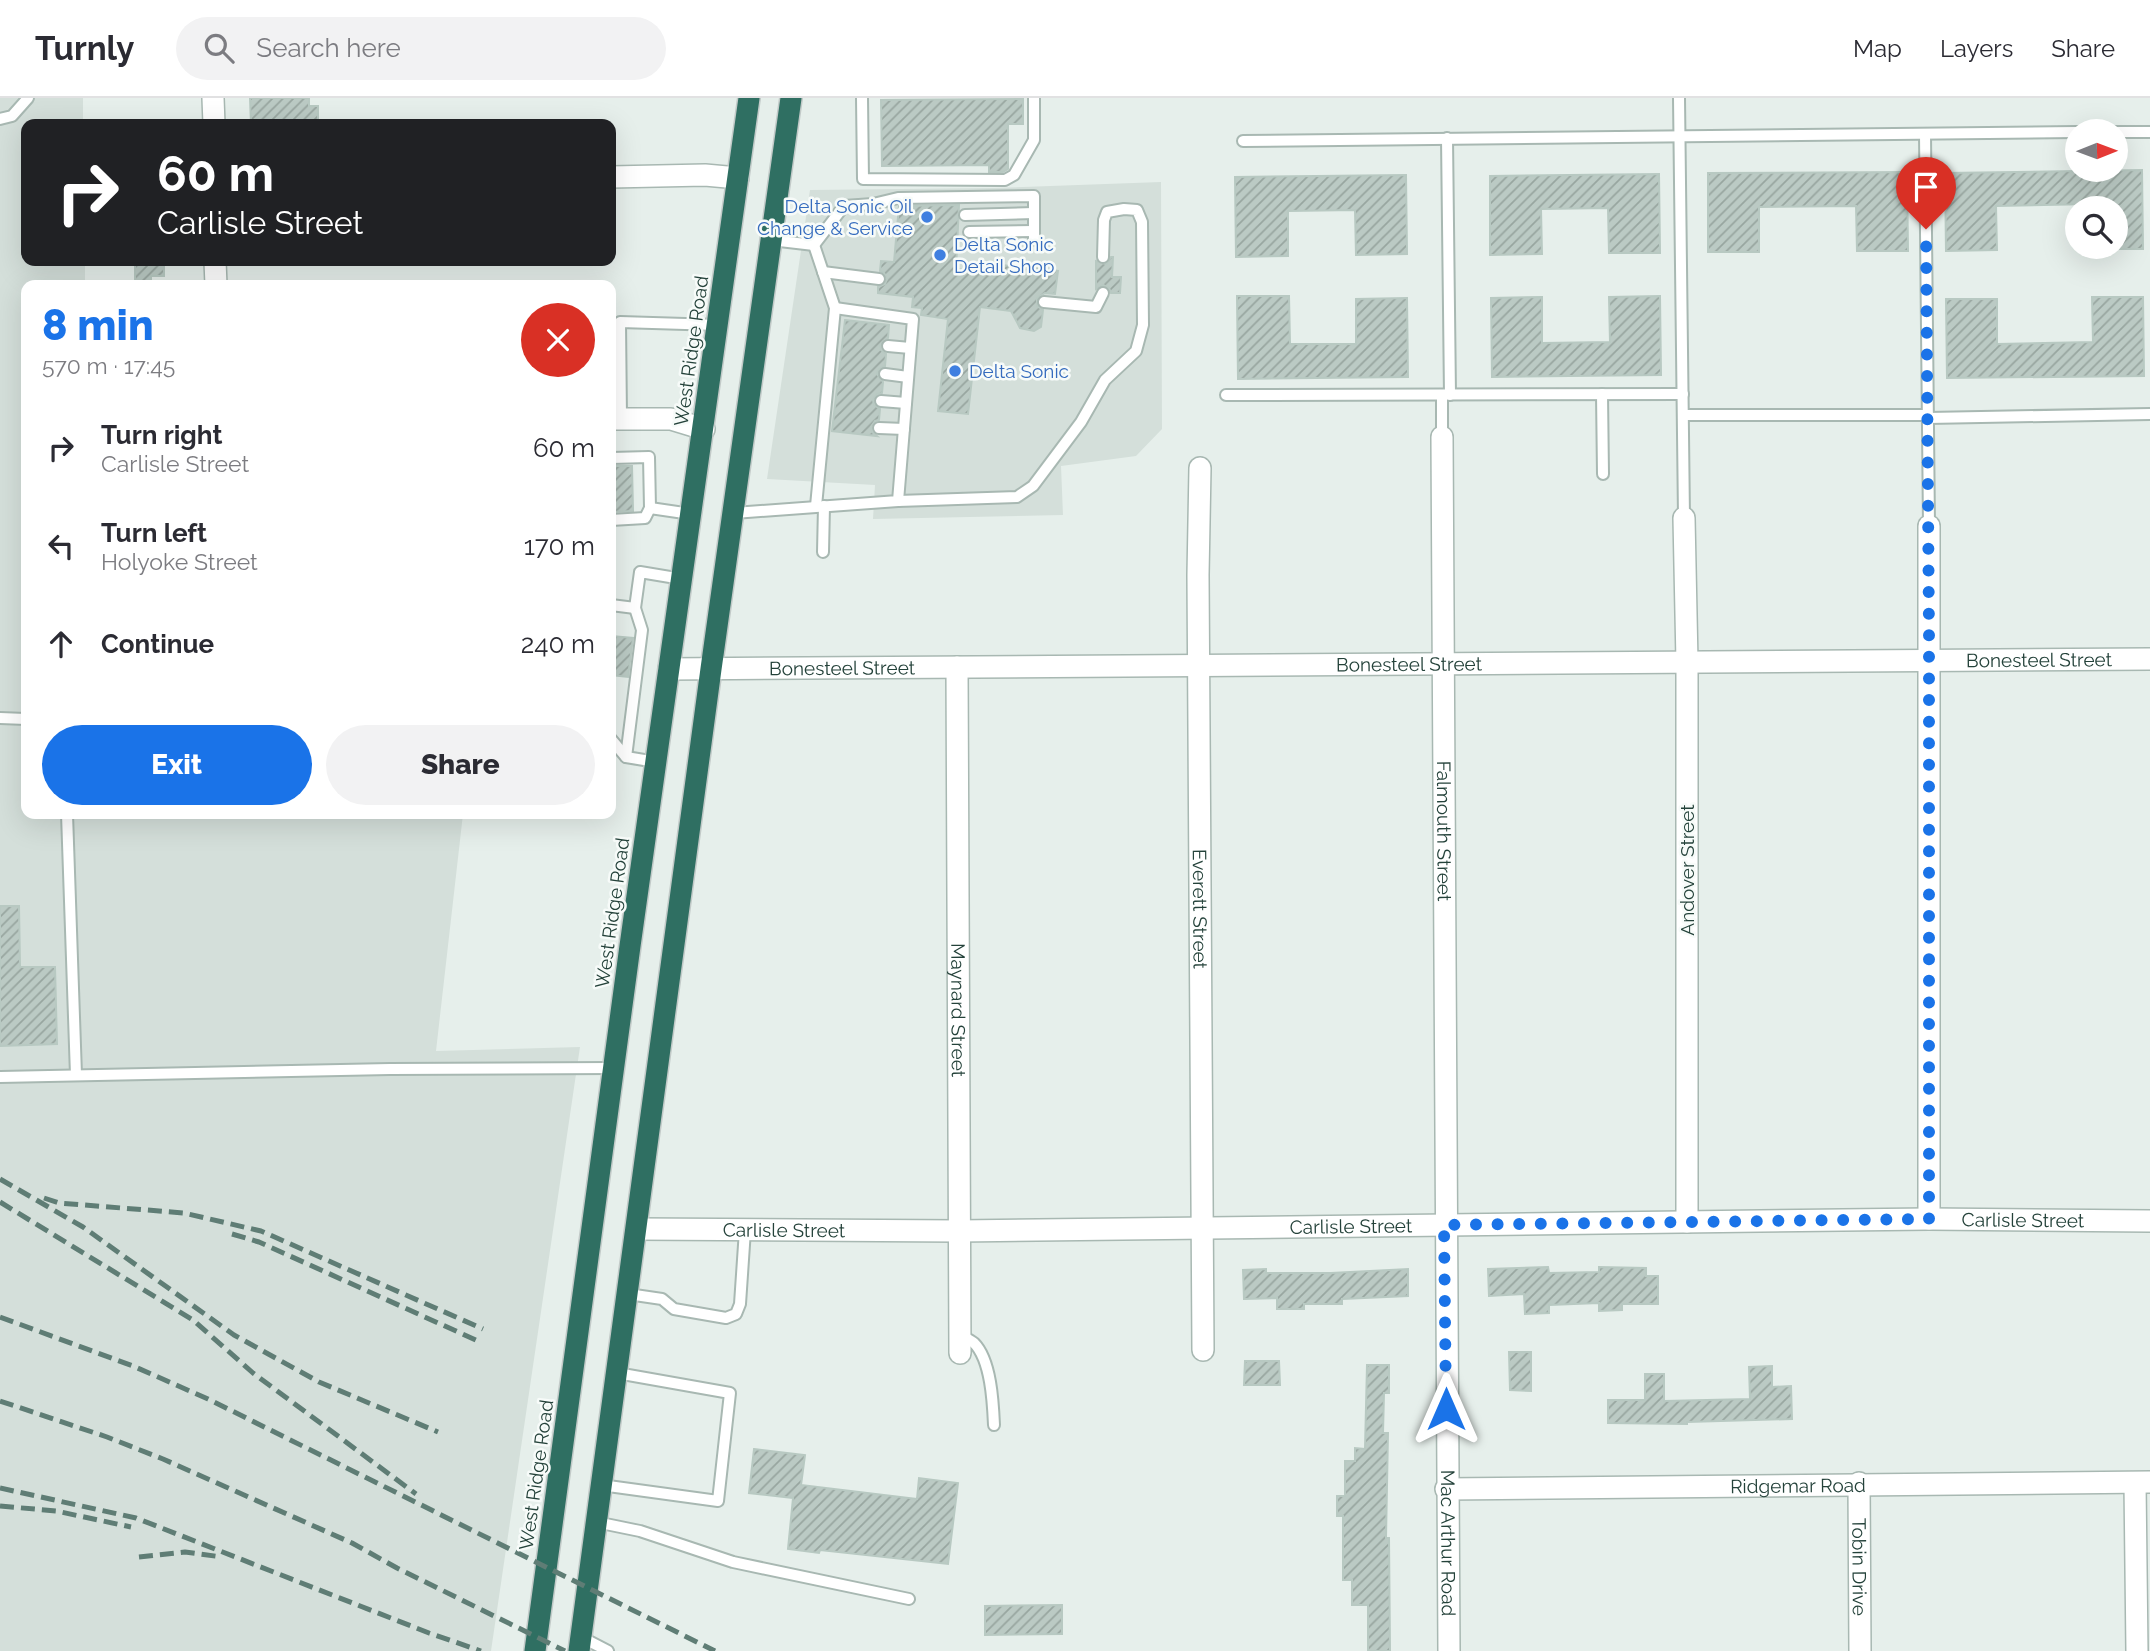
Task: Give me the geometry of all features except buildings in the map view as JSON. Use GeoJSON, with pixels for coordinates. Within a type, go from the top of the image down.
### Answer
{"type":"FeatureCollection","features":[{"type":"Feature","properties":{"kind":"highway","name":"West Ridge Road"},"geometry":{"type":"LineString","coordinates":[[535,1651],[613,1068],[749,98]]}},
{"type":"Feature","properties":{"kind":"highway"},"geometry":{"type":"LineString","coordinates":[[580,1644],[791,98]]}},
{"type":"Feature","properties":{"kind":"street"},"geometry":{"type":"LineString","coordinates":[[213,98],[214,119]]}},
{"type":"Feature","properties":{"kind":"street"},"geometry":{"type":"LineString","coordinates":[[616,177],[705,175],[738,178]]}},
{"type":"Feature","properties":{"kind":"street"},"geometry":{"type":"LineString","coordinates":[[616,419],[671,419],[704,429]]}},
{"type":"Feature","properties":{"kind":"street","name":"Falmouth Street"},"geometry":{"type":"LineString","coordinates":[[1442,437],[1444,1225]]}},
{"type":"Feature","properties":{"kind":"street","name":"Everett Street"},"geometry":{"type":"LineString","coordinates":[[1200,468],[1198,556],[1203,1350]]}},
{"type":"Feature","properties":{"kind":"street","name":"Andover Street"},"geometry":{"type":"LineString","coordinates":[[1684,518],[1687,662],[1687,1222]]}},
{"type":"Feature","properties":{"kind":"street"},"geometry":{"type":"LineString","coordinates":[[1929,526],[1929,1219]]}},
{"type":"Feature","properties":{"kind":"street","name":"Bonesteel Street"},"geometry":{"type":"LineString","coordinates":[[670,669],[2150,659]]}},
{"type":"Feature","properties":{"kind":"street","name":"Maynard Street"},"geometry":{"type":"LineString","coordinates":[[957,667],[960,1344]]}},
{"type":"Feature","properties":{"kind":"street","name":"Carlisle Street"},"geometry":{"type":"LineString","coordinates":[[636,1229],[959,1231],[1929,1219],[2150,1221]]}},
{"type":"Feature","properties":{"kind":"street","name":"Mac Arthur Road"},"geometry":{"type":"LineString","coordinates":[[1444,1225],[1449,1651]]}},
{"type":"Feature","properties":{"kind":"street","name":"Ridgemar Road"},"geometry":{"type":"LineString","coordinates":[[1446,1489],[1859,1483],[2143,1483]]}},
{"type":"Feature","properties":{"kind":"street","name":"Tobin Drive"},"geometry":{"type":"LineString","coordinates":[[1859,1483],[1860,1651]]}},
{"type":"Feature","properties":{"kind":"street"},"geometry":{"type":"LineString","coordinates":[[2137,1651],[2143,1483]]}},
{"type":"Feature","properties":{"kind":"lane"},"geometry":{"type":"LineString","coordinates":[[0,119],[12,117],[28,98]]}},
{"type":"Feature","properties":{"kind":"lane"},"geometry":{"type":"LineString","coordinates":[[862,98],[863,179],[1005,180],[1014,175],[1034,140],[1034,98]]}},
{"type":"Feature","properties":{"kind":"lane"},"geometry":{"type":"LineString","coordinates":[[1679,98],[1684,518]]}},
{"type":"Feature","properties":{"kind":"lane"},"geometry":{"type":"LineString","coordinates":[[1243,141],[2065,132]]}},
{"type":"Feature","properties":{"kind":"lane"},"geometry":{"type":"LineString","coordinates":[[2128,132],[2150,132]]}},
{"type":"Feature","properties":{"kind":"lane"},"geometry":{"type":"LineString","coordinates":[[1925,134],[1929,526]]}},
{"type":"Feature","properties":{"kind":"lane"},"geometry":{"type":"LineString","coordinates":[[1442,437],[1446,395],[1447,138]]}},
{"type":"Feature","properties":{"kind":"lane"},"geometry":{"type":"LineString","coordinates":[[814,245],[844,206],[873,204],[898,198],[1034,196],[1034,235],[969,232]]}},
{"type":"Feature","properties":{"kind":"lane"},"geometry":{"type":"LineString","coordinates":[[734,513],[898,501],[1017,497],[1033,486],[1081,422],[1098,389],[1136,351],[1143,325],[1142,222],[1137,210],[1107,212],[1104,220],[1103,257]]}},
{"type":"Feature","properties":{"kind":"lane"},"geometry":{"type":"LineString","coordinates":[[965,215],[1034,213]]}},
{"type":"Feature","properties":{"kind":"lane"},"geometry":{"type":"LineString","coordinates":[[771,240],[814,245]]}},
{"type":"Feature","properties":{"kind":"lane"},"geometry":{"type":"LineString","coordinates":[[814,245],[835,308],[838,342],[820,506],[823,552]]}},
{"type":"Feature","properties":{"kind":"lane"},"geometry":{"type":"LineString","coordinates":[[823,272],[879,279]]}},
{"type":"Feature","properties":{"kind":"lane"},"geometry":{"type":"LineString","coordinates":[[1044,302],[1096,307],[1103,293]]}},
{"type":"Feature","properties":{"kind":"lane"},"geometry":{"type":"LineString","coordinates":[[835,308],[913,319],[898,501]]}},
{"type":"Feature","properties":{"kind":"lane"},"geometry":{"type":"LineString","coordinates":[[616,419],[620,322],[718,325]]}},
{"type":"Feature","properties":{"kind":"lane"},"geometry":{"type":"LineString","coordinates":[[888,346],[911,348]]}},
{"type":"Feature","properties":{"kind":"lane"},"geometry":{"type":"LineString","coordinates":[[885,374],[908,377]]}},
{"type":"Feature","properties":{"kind":"lane"},"geometry":{"type":"LineString","coordinates":[[1602,394],[1603,474]]}},
{"type":"Feature","properties":{"kind":"lane"},"geometry":{"type":"LineString","coordinates":[[1226,395],[1683,394]]}},
{"type":"Feature","properties":{"kind":"lane"},"geometry":{"type":"LineString","coordinates":[[881,401],[906,403]]}},
{"type":"Feature","properties":{"kind":"lane"},"geometry":{"type":"LineString","coordinates":[[1683,415],[1928,417],[2150,414]]}},
{"type":"Feature","properties":{"kind":"lane"},"geometry":{"type":"LineString","coordinates":[[879,428],[904,429]]}},
{"type":"Feature","properties":{"kind":"lane"},"geometry":{"type":"LineString","coordinates":[[616,458],[649,457],[650,508],[645,518],[616,520]]}},
{"type":"Feature","properties":{"kind":"lane"},"geometry":{"type":"LineString","coordinates":[[650,508],[691,514]]}},
{"type":"Feature","properties":{"kind":"lane"},"geometry":{"type":"LineString","coordinates":[[626,757],[642,630],[635,608],[640,572],[682,579]]}},
{"type":"Feature","properties":{"kind":"lane"},"geometry":{"type":"LineString","coordinates":[[616,606],[635,608]]}},
{"type":"Feature","properties":{"kind":"lane"},"geometry":{"type":"LineString","coordinates":[[0,718],[21,719]]}},
{"type":"Feature","properties":{"kind":"lane"},"geometry":{"type":"LineString","coordinates":[[616,745],[626,757],[656,762]]}},
{"type":"Feature","properties":{"kind":"lane"},"geometry":{"type":"LineString","coordinates":[[67,819],[76,1075]]}},
{"type":"Feature","properties":{"kind":"lane"},"geometry":{"type":"LineString","coordinates":[[0,1077],[390,1069],[613,1068]]}},
{"type":"Feature","properties":{"kind":"lane"},"geometry":{"type":"LineString","coordinates":[[628,1294],[662,1299],[674,1309],[726,1318],[736,1314],[740,1304],[745,1230]]}},
{"type":"Feature","properties":{"kind":"lane"},"geometry":{"type":"LineString","coordinates":[[960,1344],[976,1344],[983,1360],[993,1391],[995,1425]]}},
{"type":"Feature","properties":{"kind":"lane"},"geometry":{"type":"LineString","coordinates":[[601,1485],[718,1501],[730,1393],[617,1373]]}},
{"type":"Feature","properties":{"kind":"lane"},"geometry":{"type":"LineString","coordinates":[[596,1522],[640,1531],[733,1562],[909,1599]]}},
{"type":"Feature","properties":{"kind":"lane"},"geometry":{"type":"LineString","coordinates":[[580,1644],[608,1651]]}},
{"type":"Feature","properties":{"kind":"shaded area"},"geometry":{"type":"Polygon","coordinates":[[[0,98],[83,98],[83,119],[21,119],[21,266],[85,266],[85,280],[21,280],[21,819],[462,819],[436,1051],[580,1047],[491,1651],[0,1651],[0,98]]]}},
{"type":"Feature","properties":{"kind":"shaded area","name":"Delta Sonic"},"geometry":{"type":"Polygon","coordinates":[[[1161,182],[1162,429],[1136,456],[1061,466],[1063,515],[873,519],[875,485],[767,479],[810,190],[994,188],[1161,182]]]}},
{"type":"Feature","properties":{"kind":"railway"},"geometry":{"type":"LineString","coordinates":[[0,1179],[83,1227],[234,1335],[319,1382],[438,1432]]}},
{"type":"Feature","properties":{"kind":"railway"},"geometry":{"type":"LineString","coordinates":[[44,1198],[59,1203],[184,1213],[261,1231],[483,1329]]}},
{"type":"Feature","properties":{"kind":"railway"},"geometry":{"type":"LineString","coordinates":[[0,1202],[193,1320],[253,1373],[416,1494]]}},
{"type":"Feature","properties":{"kind":"railway"},"geometry":{"type":"LineString","coordinates":[[232,1234],[259,1242],[478,1341]]}},
{"type":"Feature","properties":{"kind":"railway"},"geometry":{"type":"LineString","coordinates":[[0,1317],[133,1366],[208,1399],[715,1651]]}},
{"type":"Feature","properties":{"kind":"railway"},"geometry":{"type":"LineString","coordinates":[[0,1401],[163,1459],[352,1543],[565,1651]]}},
{"type":"Feature","properties":{"kind":"railway"},"geometry":{"type":"LineString","coordinates":[[0,1488],[136,1518],[481,1651]]}},
{"type":"Feature","properties":{"kind":"railway"},"geometry":{"type":"LineString","coordinates":[[0,1506],[56,1511],[131,1527]]}},
{"type":"Feature","properties":{"kind":"railway"},"geometry":{"type":"LineString","coordinates":[[139,1557],[185,1552],[222,1557]]}},
{"type":"Feature","properties":{"kind":"place","name":"Delta Sonic Oil Change & Service"},"geometry":{"type":"Point","coordinates":[927,217]}},
{"type":"Feature","properties":{"kind":"place","name":"Delta Sonic Detail Shop"},"geometry":{"type":"Point","coordinates":[940,255]}},
{"type":"Feature","properties":{"kind":"place","name":"Delta Sonic"},"geometry":{"type":"Point","coordinates":[955,371]}},
{"type":"Feature","properties":{"kind":"route"},"geometry":{"type":"LineString","coordinates":[[1446,1409],[1444,1225],[1929,1219],[1926,229]]}}]}
